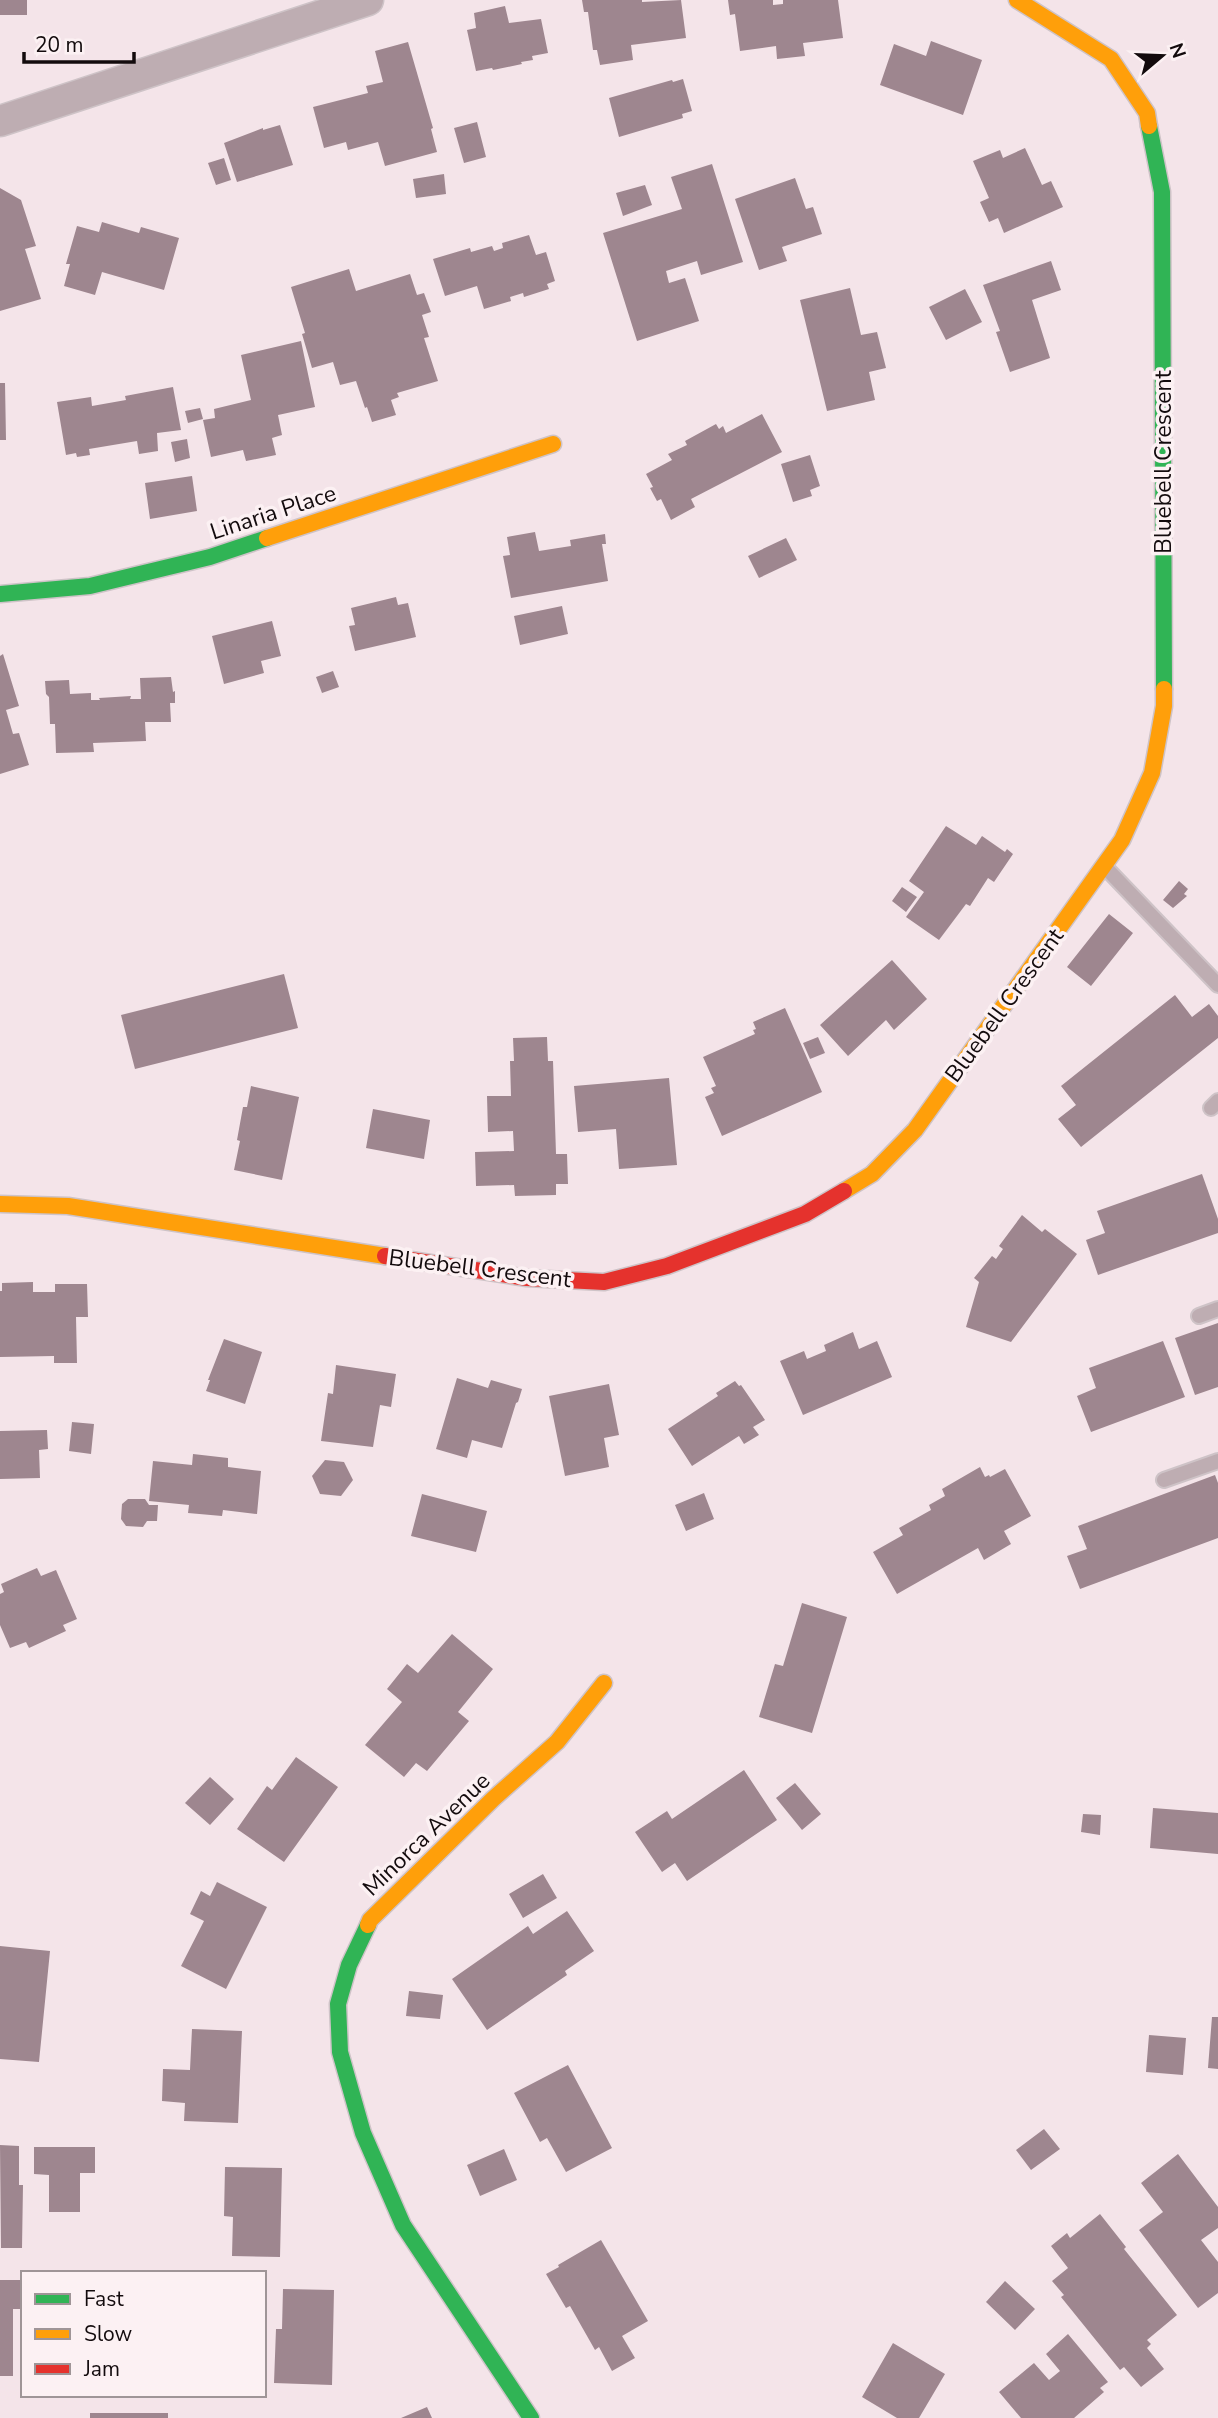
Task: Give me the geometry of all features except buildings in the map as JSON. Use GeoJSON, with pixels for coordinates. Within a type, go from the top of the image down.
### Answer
{"type":"FeatureCollection","features":[{"type":"Feature","properties":{"kind":"street"},"geometry":{"type":"LineString","coordinates":[[0,121],[368,0]]}},
{"type":"Feature","properties":{"kind":"street","name":"Bluebell Crescent"},"geometry":{"type":"LineString","coordinates":[[0,1204],[68,1206],[527,1278],[604,1282],[667,1266],[805,1214],[872,1174],[915,1130],[1122,840],[1152,774],[1164,706],[1163,192],[1147,113],[1111,59],[1017,0]]}},
{"type":"Feature","properties":{"kind":"street","name":"Linaria Place"},"geometry":{"type":"LineString","coordinates":[[0,594],[90,586],[210,557],[553,444]]}},
{"type":"Feature","properties":{"kind":"street","name":"Minorca Avenue"},"geometry":{"type":"LineString","coordinates":[[531,2418],[404,2225],[363,2133],[340,2052],[338,2004],[349,1965],[370,1920],[493,1799],[557,1742],[604,1683]]}},
{"type":"Feature","properties":{"kind":"lane"},"geometry":{"type":"LineString","coordinates":[[1104,866],[1218,985]]}},
{"type":"Feature","properties":{"kind":"lane"},"geometry":{"type":"LineString","coordinates":[[1199,1316],[1218,1309]]}},
{"type":"Feature","properties":{"kind":"lane"},"geometry":{"type":"LineString","coordinates":[[1164,1480],[1218,1461]]}},
{"type":"Feature","properties":{"kind":"traffic: fast"},"geometry":{"type":"LineString","coordinates":[[1149,126],[1162,192],[1164,689]]}},
{"type":"Feature","properties":{"kind":"traffic: fast"},"geometry":{"type":"LineString","coordinates":[[0,594],[90,586],[210,557],[267,538]]}},
{"type":"Feature","properties":{"kind":"traffic: fast"},"geometry":{"type":"LineString","coordinates":[[368,1925],[349,1965],[338,2004],[340,2052],[363,2133],[403,2225],[531,2418]]}},
{"type":"Feature","properties":{"kind":"traffic: slow"},"geometry":{"type":"LineString","coordinates":[[1017,0],[1111,59],[1147,113],[1149,126]]}},
{"type":"Feature","properties":{"kind":"traffic: slow"},"geometry":{"type":"LineString","coordinates":[[267,538],[553,444]]}},
{"type":"Feature","properties":{"kind":"traffic: slow"},"geometry":{"type":"LineString","coordinates":[[844,1191],[872,1174],[915,1130],[1122,840],[1152,773],[1164,706],[1164,689]]}},
{"type":"Feature","properties":{"kind":"traffic: slow"},"geometry":{"type":"LineString","coordinates":[[0,1204],[68,1206],[385,1256]]}},
{"type":"Feature","properties":{"kind":"traffic: slow"},"geometry":{"type":"LineString","coordinates":[[368,1925],[370,1920],[493,1799],[557,1742],[604,1683]]}},
{"type":"Feature","properties":{"kind":"traffic: jam"},"geometry":{"type":"LineString","coordinates":[[385,1256],[527,1278],[604,1282],[667,1266],[805,1214],[844,1191]]}}]}
